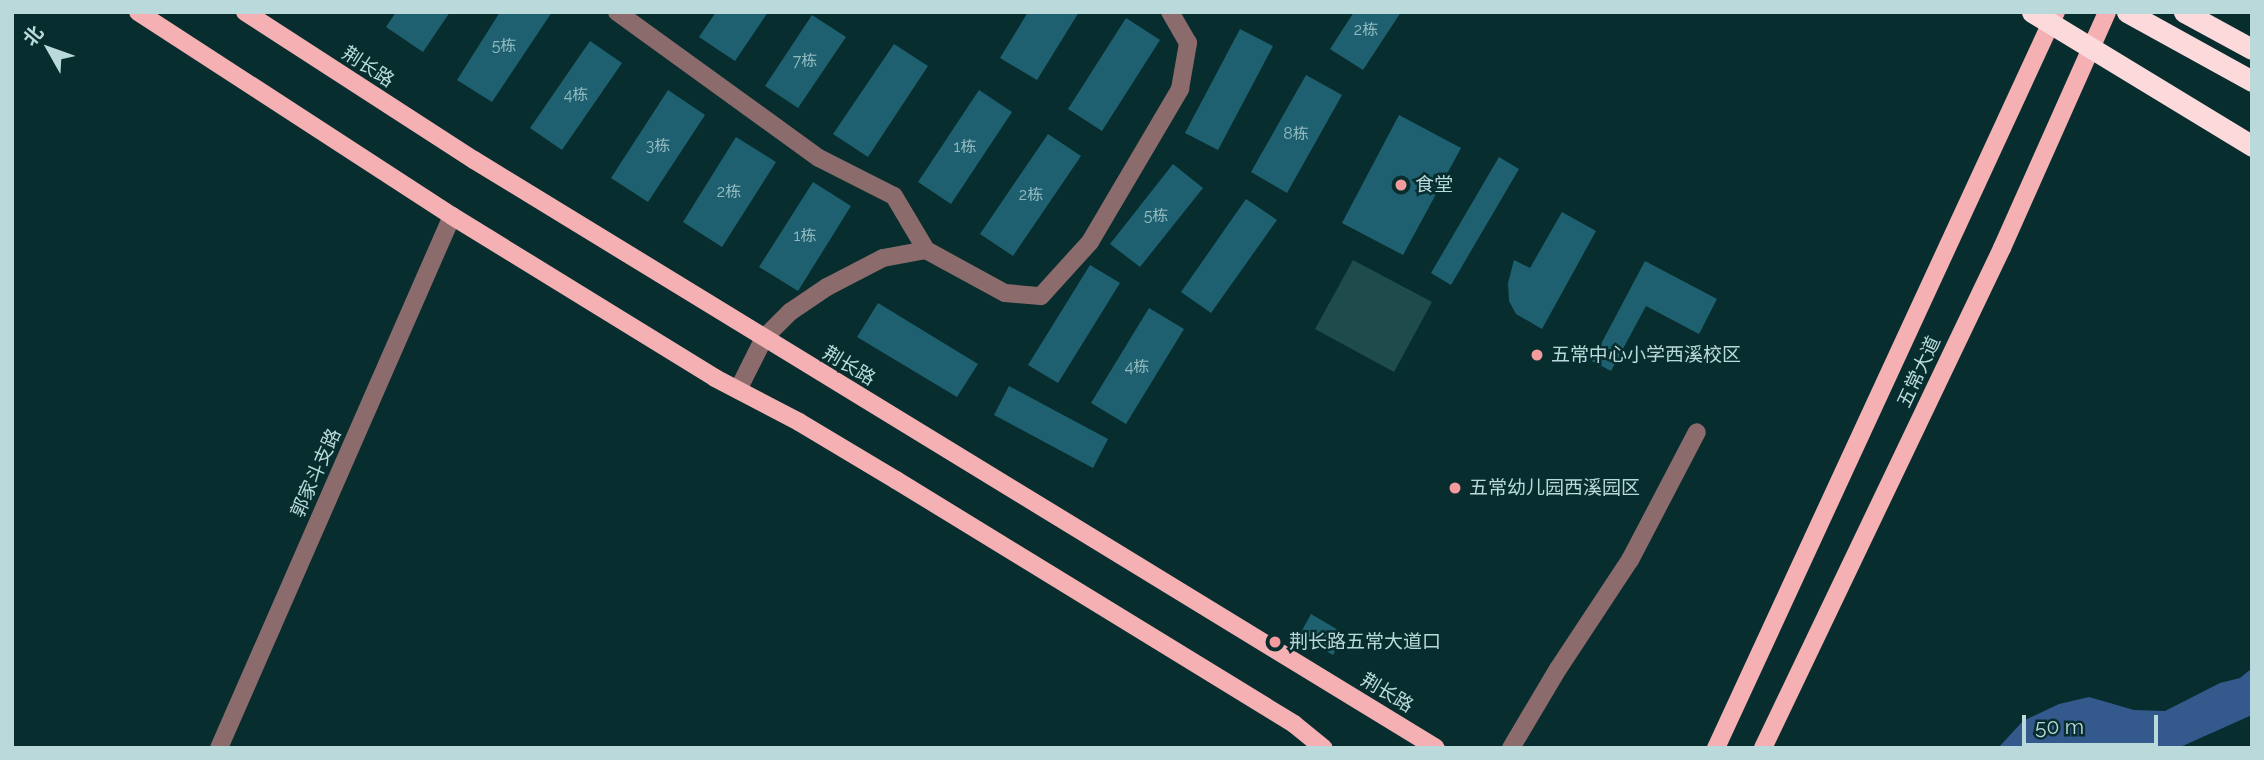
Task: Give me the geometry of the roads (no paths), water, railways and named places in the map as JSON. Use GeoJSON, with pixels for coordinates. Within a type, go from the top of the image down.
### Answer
{"type":"FeatureCollection","features":[{"type":"Feature","properties":{"kind":"highway"},"geometry":{"type":"LineString","coordinates":[[2032,12],[2252,146]]}},
{"type":"Feature","properties":{"kind":"highway"},"geometry":{"type":"LineString","coordinates":[[2127,12],[2252,81]]}},
{"type":"Feature","properties":{"kind":"highway"},"geometry":{"type":"LineString","coordinates":[[2185,12],[2252,49]]}},
{"type":"Feature","properties":{"kind":"main road"},"geometry":{"type":"LineString","coordinates":[[138,12],[452,216],[738,390],[799,422],[896,480],[1294,723],[1324,748]]}},
{"type":"Feature","properties":{"kind":"main road","name":"荆长路"},"geometry":{"type":"LineString","coordinates":[[245,12],[474,160],[1436,748]]}},
{"type":"Feature","properties":{"kind":"main road","name":"五常大道"},"geometry":{"type":"LineString","coordinates":[[1716,748],[2056,12]]}},
{"type":"Feature","properties":{"kind":"main road","name":"五常大道"},"geometry":{"type":"LineString","coordinates":[[1763,748],[2001,248],[2107,12]]}},
{"type":"Feature","properties":{"kind":"street"},"geometry":{"type":"LineString","coordinates":[[617,12],[818,158],[894,196],[926,250],[1005,293],[1041,296],[1090,242],[1180,89],[1188,43],[1170,12]]}},
{"type":"Feature","properties":{"kind":"street","name":"郭家斗支路"},"geometry":{"type":"LineString","coordinates":[[219,748],[452,216]]}},
{"type":"Feature","properties":{"kind":"street"},"geometry":{"type":"LineString","coordinates":[[738,390],[764,338],[790,312],[827,287],[883,258],[926,250]]}},
{"type":"Feature","properties":{"kind":"street"},"geometry":{"type":"LineString","coordinates":[[1511,748],[1558,669],[1630,560],[1697,432]]}},
{"type":"Feature","properties":{"kind":"water"},"geometry":{"type":"Polygon","coordinates":[[[2252,668],[2252,715],[2178,748],[1998,748],[2023,721],[2059,704],[2089,697],[2134,710],[2165,711],[2220,683],[2240,678],[2252,668]]]}},
{"type":"Feature","properties":{"kind":"place","name":"食堂"},"geometry":{"type":"Point","coordinates":[1401,185]}},
{"type":"Feature","properties":{"kind":"place","name":"五常中心小学西溪校区"},"geometry":{"type":"Point","coordinates":[1537,355]}},
{"type":"Feature","properties":{"kind":"place","name":"五常幼儿园西溪园区"},"geometry":{"type":"Point","coordinates":[1455,488]}},
{"type":"Feature","properties":{"kind":"place","name":"荆长路五常大道口"},"geometry":{"type":"Point","coordinates":[1275,642]}}]}
